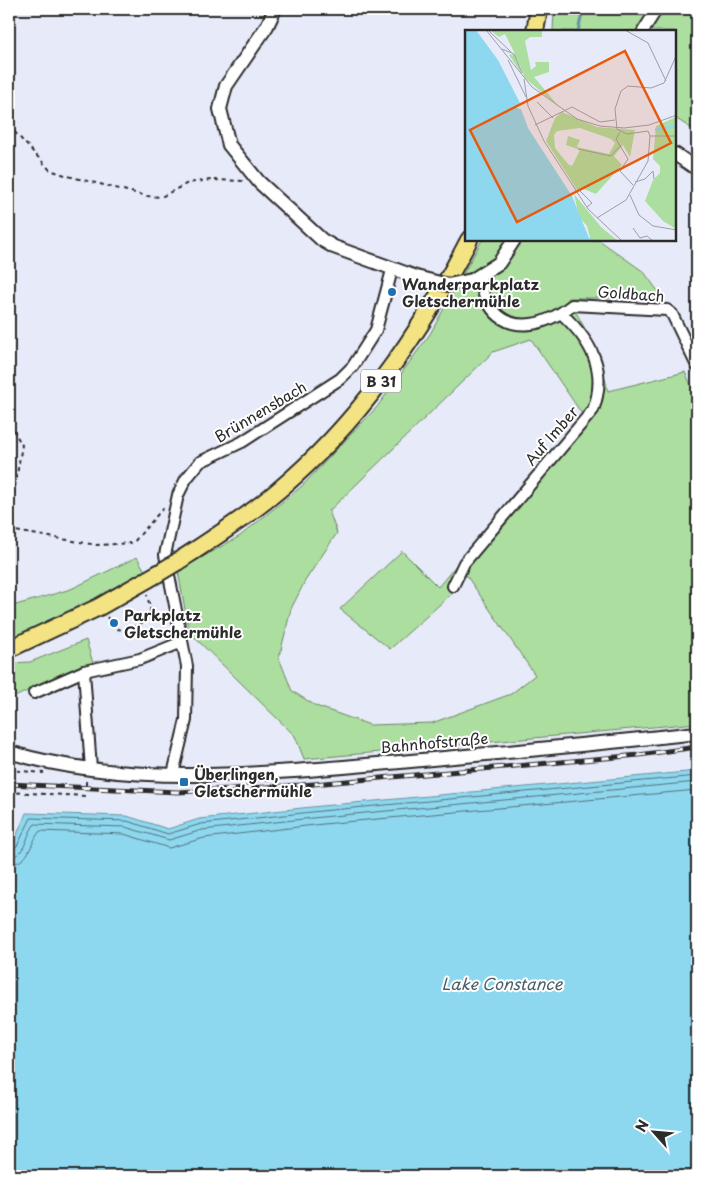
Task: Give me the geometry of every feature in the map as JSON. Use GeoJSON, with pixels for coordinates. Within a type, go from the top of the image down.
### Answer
{"type":"FeatureCollection","features":[{"type":"Feature","properties":{"kind":"main road"},"geometry":{"type":"LineString","coordinates":[[535,30],[539,9]]}},
{"type":"Feature","properties":{"kind":"main road","name":"B 31"},"geometry":{"type":"LineString","coordinates":[[9,649],[99,607],[157,574],[265,501],[302,468],[355,414],[406,348],[442,291],[468,241]]}},
{"type":"Feature","properties":{"kind":"street"},"geometry":{"type":"LineString","coordinates":[[275,9],[267,26],[226,86],[220,109],[229,145],[259,182],[322,240],[334,247],[392,270],[448,285],[476,278],[499,263],[513,241]]}},
{"type":"Feature","properties":{"kind":"street"},"geometry":{"type":"LineString","coordinates":[[645,30],[656,9]]}},
{"type":"Feature","properties":{"kind":"street"},"geometry":{"type":"LineString","coordinates":[[676,155],[697,169]]}},
{"type":"Feature","properties":{"kind":"street","name":"Brünnensbach"},"geometry":{"type":"LineString","coordinates":[[173,774],[186,720],[187,666],[165,555],[178,494],[186,479],[200,462],[242,442],[340,379],[353,366],[376,330],[392,270]]}},
{"type":"Feature","properties":{"kind":"street"},"geometry":{"type":"LineString","coordinates":[[476,278],[485,298],[497,316],[510,324],[528,326],[562,314]]}},
{"type":"Feature","properties":{"kind":"street","name":"Goldbach"},"geometry":{"type":"LineString","coordinates":[[562,314],[572,306],[667,310],[672,314],[697,366]]}},
{"type":"Feature","properties":{"kind":"street","name":"Auf Imber"},"geometry":{"type":"LineString","coordinates":[[454,586],[464,563],[593,410],[598,397],[601,378],[590,350],[579,330],[562,314]]}},
{"type":"Feature","properties":{"kind":"street"},"geometry":{"type":"LineString","coordinates":[[34,693],[84,671],[140,659],[182,642]]}},
{"type":"Feature","properties":{"kind":"street"},"geometry":{"type":"LineString","coordinates":[[84,671],[91,773]]}},
{"type":"Feature","properties":{"kind":"street","name":"Bahnhofstraße"},"geometry":{"type":"LineString","coordinates":[[9,752],[91,773],[173,774],[299,771],[697,733]]}},
{"type":"Feature","properties":{"kind":"path"},"geometry":{"type":"LineString","coordinates":[[9,26],[17,9]]}},
{"type":"Feature","properties":{"kind":"path"},"geometry":{"type":"LineString","coordinates":[[9,126],[50,170],[147,196],[161,197],[188,183],[211,180],[259,182]]}},
{"type":"Feature","properties":{"kind":"path"},"geometry":{"type":"LineString","coordinates":[[9,423],[22,445],[9,522]]}},
{"type":"Feature","properties":{"kind":"path"},"geometry":{"type":"LineString","coordinates":[[9,530],[97,545],[133,543],[148,528],[166,503],[174,495],[178,494]]}},
{"type":"Feature","properties":{"kind":"path"},"geometry":{"type":"LineString","coordinates":[[107,617],[112,627],[120,630],[128,629],[143,622],[149,615],[150,608],[146,595],[148,590]]}},
{"type":"Feature","properties":{"kind":"path"},"geometry":{"type":"LineString","coordinates":[[86,785],[86,782],[91,782],[91,773]]}},
{"type":"Feature","properties":{"kind":"path"},"geometry":{"type":"LineString","coordinates":[[9,792],[85,796],[85,793]]}},
{"type":"Feature","properties":{"kind":"green space"},"geometry":{"type":"Polygon","coordinates":[[[554,9],[697,9],[697,132],[676,119],[676,30],[553,30],[554,9]]]}},
{"type":"Feature","properties":{"kind":"green space"},"geometry":{"type":"Polygon","coordinates":[[[481,241],[600,241],[644,272],[663,298],[568,298],[599,354],[608,391],[685,372],[697,398],[697,723],[304,759],[295,736],[189,632],[178,571],[240,536],[302,486],[377,407],[430,334],[481,241]],[[531,339],[493,352],[329,511],[337,533],[305,581],[291,609],[279,658],[292,691],[316,706],[370,725],[432,723],[511,694],[535,675],[466,575],[456,590],[390,649],[340,609],[402,551],[438,587],[582,414],[531,339]]]}},
{"type":"Feature","properties":{"kind":"green space"},"geometry":{"type":"Polygon","coordinates":[[[137,557],[145,571],[80,607],[9,640],[9,607],[71,589],[137,557]]]}},
{"type":"Feature","properties":{"kind":"green space"},"geometry":{"type":"Polygon","coordinates":[[[86,640],[93,663],[59,675],[9,700],[9,663],[30,662],[86,640]]]}},
{"type":"Feature","properties":{"kind":"water","name":"Lake Constance"},"geometry":{"type":"Polygon","coordinates":[[[697,771],[697,1176],[9,1176],[9,847],[13,844],[26,813],[127,816],[168,829],[199,819],[697,771]]]}},
{"type":"Feature","properties":{"kind":"waterway"},"geometry":{"type":"LineString","coordinates":[[578,30],[583,9]]}},
{"type":"Feature","properties":{"kind":"railway"},"geometry":{"type":"LineString","coordinates":[[9,784],[178,792],[302,785],[639,755],[697,747]]}},
{"type":"Feature","properties":{"kind":"place","name":"Wanderparkplatz Gletschermühle"},"geometry":{"type":"Point","coordinates":[392,292]}},
{"type":"Feature","properties":{"kind":"place","name":"Parkplatz Gletschermühle"},"geometry":{"type":"Point","coordinates":[114,623]}},
{"type":"Feature","properties":{"kind":"place","name":"Überlingen, Gletschermühle"},"geometry":{"type":"Point","coordinates":[184,782]}}]}
